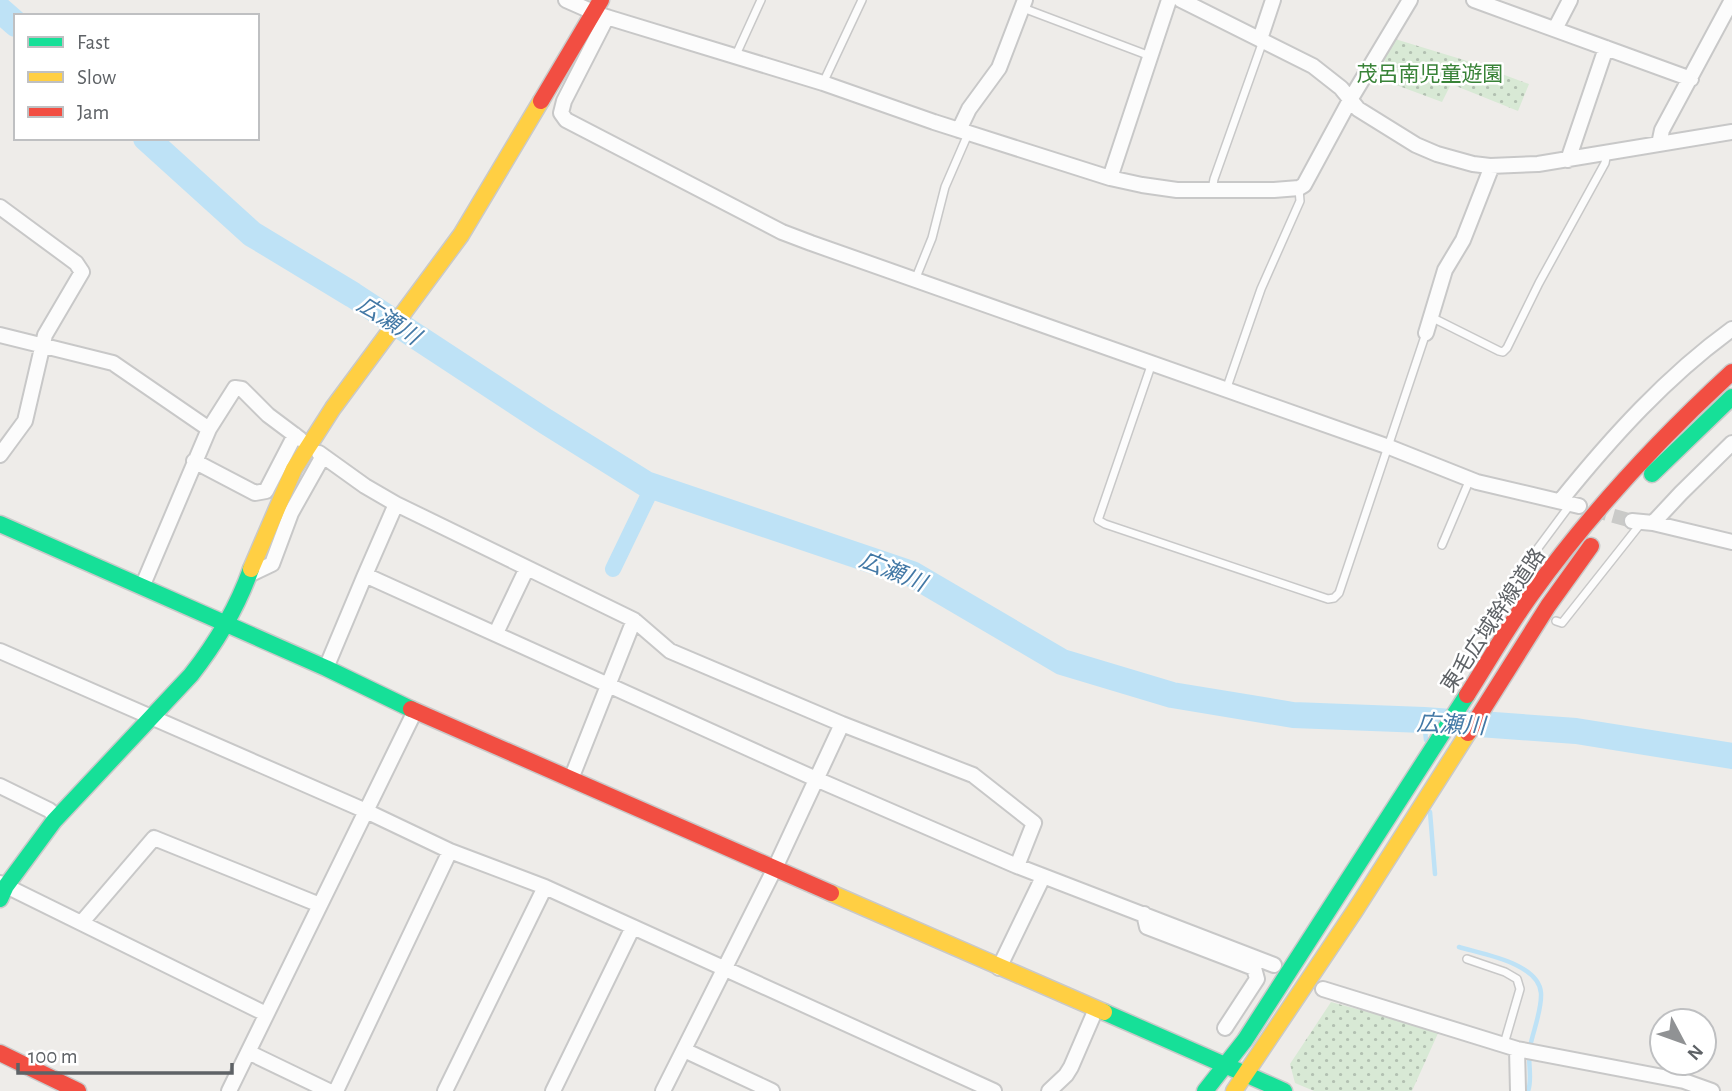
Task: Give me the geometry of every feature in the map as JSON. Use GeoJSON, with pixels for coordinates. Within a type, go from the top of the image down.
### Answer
{"type":"FeatureCollection","features":[{"type":"Feature","properties":{"kind":"main road"},"geometry":{"type":"LineString","coordinates":[[2,889],[57,817],[191,676],[238,604],[294,469],[333,408],[458,238],[600,10]]}},
{"type":"Feature","properties":{"kind":"main road","name":"東毛広域幹線道路"},"geometry":{"type":"LineString","coordinates":[[1205,1091],[1226,1065],[1330,907],[1530,597],[1592,516],[1644,456],[1732,372]]}},
{"type":"Feature","properties":{"kind":"main road"},"geometry":{"type":"LineString","coordinates":[[1640,488],[1682,443],[1732,397]]}},
{"type":"Feature","properties":{"kind":"main road"},"geometry":{"type":"LineString","coordinates":[[0,524],[326,668],[415,711],[1284,1091]]}},
{"type":"Feature","properties":{"kind":"main road","name":"東毛広域幹線道路"},"geometry":{"type":"LineString","coordinates":[[1234,1091],[1356,909],[1513,659],[1578,562],[1603,530]]}},
{"type":"Feature","properties":{"kind":"main road"},"geometry":{"type":"LineString","coordinates":[[0,1053],[78,1091]]}},
{"type":"Feature","properties":{"kind":"street"},"geometry":{"type":"LineString","coordinates":[[566,0],[734,58],[823,83],[1110,178],[1160,188],[1212,190],[1299,188],[1309,176],[1350,100],[1410,0]]}},
{"type":"Feature","properties":{"kind":"street"},"geometry":{"type":"LineString","coordinates":[[1110,178],[1169,0]]}},
{"type":"Feature","properties":{"kind":"street"},"geometry":{"type":"LineString","coordinates":[[1181,0],[1313,66],[1341,88],[1358,109],[1416,145],[1455,159],[1490,166],[1538,164],[1732,132]]}},
{"type":"Feature","properties":{"kind":"street"},"geometry":{"type":"LineString","coordinates":[[1262,40],[1273,0]]}},
{"type":"Feature","properties":{"kind":"street"},"geometry":{"type":"LineString","coordinates":[[1474,0],[1690,79]]}},
{"type":"Feature","properties":{"kind":"street"},"geometry":{"type":"LineString","coordinates":[[1555,29],[1570,0]]}},
{"type":"Feature","properties":{"kind":"street"},"geometry":{"type":"LineString","coordinates":[[1659,144],[1662,130],[1732,0]]}},
{"type":"Feature","properties":{"kind":"street"},"geometry":{"type":"LineString","coordinates":[[964,131],[969,109],[999,68],[1024,4]]}},
{"type":"Feature","properties":{"kind":"street"},"geometry":{"type":"LineString","coordinates":[[600,10],[564,101],[561,113],[566,120],[782,232],[914,281],[1389,447],[1470,479],[1570,504],[1596,456],[1691,360],[1732,329]]}},
{"type":"Feature","properties":{"kind":"street"},"geometry":{"type":"LineString","coordinates":[[1568,160],[1606,48]]}},
{"type":"Feature","properties":{"kind":"street"},"geometry":{"type":"LineString","coordinates":[[1426,333],[1445,270],[1463,240],[1490,166]]}},
{"type":"Feature","properties":{"kind":"street"},"geometry":{"type":"LineString","coordinates":[[0,207],[82,270],[41,345],[29,413],[0,455]]}},
{"type":"Feature","properties":{"kind":"street"},"geometry":{"type":"LineString","coordinates":[[0,335],[113,363],[209,429]]}},
{"type":"Feature","properties":{"kind":"street"},"geometry":{"type":"LineString","coordinates":[[142,587],[194,461],[230,392],[238,388],[297,437],[266,491],[261,493],[256,493],[194,461]]}},
{"type":"Feature","properties":{"kind":"street"},"geometry":{"type":"LineString","coordinates":[[1642,522],[1681,493],[1732,443]]}},
{"type":"Feature","properties":{"kind":"street"},"geometry":{"type":"LineString","coordinates":[[249,575],[272,564],[291,513],[321,454],[365,486],[396,504],[634,620],[670,651],[842,724],[973,775],[1034,823],[1017,866]]}},
{"type":"Feature","properties":{"kind":"street"},"geometry":{"type":"LineString","coordinates":[[326,668],[396,504]]}},
{"type":"Feature","properties":{"kind":"street"},"geometry":{"type":"LineString","coordinates":[[1642,522],[1732,542]]}},
{"type":"Feature","properties":{"kind":"street"},"geometry":{"type":"LineString","coordinates":[[496,633],[527,568]]}},
{"type":"Feature","properties":{"kind":"street"},"geometry":{"type":"LineString","coordinates":[[365,575],[816,779],[1017,866],[1273,965]]}},
{"type":"Feature","properties":{"kind":"street"},"geometry":{"type":"LineString","coordinates":[[571,779],[634,620]]}},
{"type":"Feature","properties":{"kind":"street"},"geometry":{"type":"LineString","coordinates":[[0,651],[366,811],[450,851],[545,887],[995,1091]]}},
{"type":"Feature","properties":{"kind":"street"},"geometry":{"type":"LineString","coordinates":[[229,1091],[415,711]]}},
{"type":"Feature","properties":{"kind":"street"},"geometry":{"type":"LineString","coordinates":[[663,1091],[775,868],[842,724]]}},
{"type":"Feature","properties":{"kind":"street"},"geometry":{"type":"LineString","coordinates":[[0,786],[49,810],[57,817]]}},
{"type":"Feature","properties":{"kind":"street"},"geometry":{"type":"LineString","coordinates":[[82,922],[154,838],[320,905]]}},
{"type":"Feature","properties":{"kind":"street"},"geometry":{"type":"LineString","coordinates":[[336,1091],[450,851]]}},
{"type":"Feature","properties":{"kind":"street"},"geometry":{"type":"LineString","coordinates":[[999,968],[1043,877]]}},
{"type":"Feature","properties":{"kind":"street"},"geometry":{"type":"LineString","coordinates":[[445,1091],[545,887]]}},
{"type":"Feature","properties":{"kind":"street"},"geometry":{"type":"LineString","coordinates":[[2,889],[82,922],[266,1013]]}},
{"type":"Feature","properties":{"kind":"street"},"geometry":{"type":"LineString","coordinates":[[1144,914],[1147,927],[1254,968],[1257,979],[1225,1028]]}},
{"type":"Feature","properties":{"kind":"street"},"geometry":{"type":"LineString","coordinates":[[553,1091],[633,927]]}},
{"type":"Feature","properties":{"kind":"street"},"geometry":{"type":"LineString","coordinates":[[1323,989],[1520,1049],[1684,1081],[1712,1091]]}},
{"type":"Feature","properties":{"kind":"street"},"geometry":{"type":"LineString","coordinates":[[1049,1091],[1071,1067],[1096,1009]]}},
{"type":"Feature","properties":{"kind":"street"},"geometry":{"type":"LineString","coordinates":[[684,1049],[772,1091]]}},
{"type":"Feature","properties":{"kind":"street"},"geometry":{"type":"LineString","coordinates":[[1518,1091],[1520,1049]]}},
{"type":"Feature","properties":{"kind":"street"},"geometry":{"type":"LineString","coordinates":[[248,1052],[329,1091]]}},
{"type":"Feature","properties":{"kind":"lane"},"geometry":{"type":"LineString","coordinates":[[734,58],[761,0]]}},
{"type":"Feature","properties":{"kind":"lane"},"geometry":{"type":"LineString","coordinates":[[823,83],[862,0]]}},
{"type":"Feature","properties":{"kind":"lane"},"geometry":{"type":"LineString","coordinates":[[1024,4],[1151,57]]}},
{"type":"Feature","properties":{"kind":"lane"},"geometry":{"type":"LineString","coordinates":[[1212,190],[1213,179],[1262,40]]}},
{"type":"Feature","properties":{"kind":"lane"},"geometry":{"type":"LineString","coordinates":[[914,281],[932,238],[945,187],[964,131]]}},
{"type":"Feature","properties":{"kind":"lane"},"geometry":{"type":"LineString","coordinates":[[1430,317],[1503,352],[1605,163],[1606,152]]}},
{"type":"Feature","properties":{"kind":"lane"},"geometry":{"type":"LineString","coordinates":[[1226,390],[1261,289],[1300,201],[1299,188]]}},
{"type":"Feature","properties":{"kind":"lane"},"geometry":{"type":"LineString","coordinates":[[1152,363],[1098,520],[1328,599],[1339,593],[1352,558],[1426,333]]}},
{"type":"Feature","properties":{"kind":"lane"},"geometry":{"type":"LineString","coordinates":[[1442,545],[1470,479]]}},
{"type":"Feature","properties":{"kind":"lane"},"geometry":{"type":"LineString","coordinates":[[1502,613],[1496,610],[1506,591],[1570,504]]}},
{"type":"Feature","properties":{"kind":"lane"},"geometry":{"type":"LineString","coordinates":[[1556,621],[1562,623],[1642,522]]}},
{"type":"Feature","properties":{"kind":"lane"},"geometry":{"type":"LineString","coordinates":[[1467,959],[1517,979],[1520,989],[1520,1049]]}},
{"type":"Feature","properties":{"kind":"green space","name":"茂呂南児童遊園"},"geometry":{"type":"Polygon","coordinates":[[[1395,39],[1529,84],[1518,111],[1451,84],[1442,102],[1372,76],[1376,70],[1382,73],[1388,64],[1383,59],[1395,39]]]}},
{"type":"Feature","properties":{"kind":"green space"},"geometry":{"type":"Polygon","coordinates":[[[1331,1002],[1439,1031],[1412,1091],[1314,1091],[1295,1083],[1290,1064],[1331,1002]]]}},
{"type":"Feature","properties":{"kind":"waterway","name":"広瀬川"},"geometry":{"type":"LineString","coordinates":[[0,10],[14,22]]}},
{"type":"Feature","properties":{"kind":"waterway","name":"広瀬川"},"geometry":{"type":"LineString","coordinates":[[148,140],[252,234],[353,295],[646,484],[912,574],[1062,662],[1172,695],[1293,715],[1424,720],[1576,731],[1732,756]]}},
{"type":"Feature","properties":{"kind":"waterway"},"geometry":{"type":"LineString","coordinates":[[613,569],[653,486]]}},
{"type":"Feature","properties":{"kind":"waterway"},"geometry":{"type":"LineString","coordinates":[[1424,720],[1426,740]]}},
{"type":"Feature","properties":{"kind":"waterway"},"geometry":{"type":"LineString","coordinates":[[1430,812],[1435,874]]}},
{"type":"Feature","properties":{"kind":"waterway"},"geometry":{"type":"LineString","coordinates":[[1459,947],[1508,961],[1531,974],[1538,983],[1541,1000],[1530,1047],[1528,1091]]}},
{"type":"Feature","properties":{"kind":"tunnel"},"geometry":{"type":"LineString","coordinates":[[1593,510],[1632,521]]}},
{"type":"Feature","properties":{"kind":"traffic: fast"},"geometry":{"type":"LineString","coordinates":[[1652,474],[1732,397]]}},
{"type":"Feature","properties":{"kind":"traffic: fast"},"geometry":{"type":"LineString","coordinates":[[0,524],[326,668],[411,709]]}},
{"type":"Feature","properties":{"kind":"traffic: fast"},"geometry":{"type":"LineString","coordinates":[[0,899],[6,886],[54,821],[191,675],[233,611],[251,569]]}},
{"type":"Feature","properties":{"kind":"traffic: fast"},"geometry":{"type":"LineString","coordinates":[[1205,1091],[1245,1040],[1467,695]]}},
{"type":"Feature","properties":{"kind":"traffic: fast"},"geometry":{"type":"LineString","coordinates":[[1104,1012],[1284,1091]]}},
{"type":"Feature","properties":{"kind":"traffic: slow"},"geometry":{"type":"LineString","coordinates":[[251,569],[294,469],[333,408],[461,235],[541,101]]}},
{"type":"Feature","properties":{"kind":"traffic: slow"},"geometry":{"type":"LineString","coordinates":[[1234,1091],[1356,909],[1468,733]]}},
{"type":"Feature","properties":{"kind":"traffic: slow"},"geometry":{"type":"LineString","coordinates":[[831,893],[1104,1012]]}},
{"type":"Feature","properties":{"kind":"traffic: jam"},"geometry":{"type":"LineString","coordinates":[[541,101],[601,0]]}},
{"type":"Feature","properties":{"kind":"traffic: jam"},"geometry":{"type":"LineString","coordinates":[[1467,695],[1523,607],[1577,535],[1651,451],[1732,372]]}},
{"type":"Feature","properties":{"kind":"traffic: jam"},"geometry":{"type":"LineString","coordinates":[[1468,733],[1548,606],[1591,546]]}},
{"type":"Feature","properties":{"kind":"traffic: jam"},"geometry":{"type":"LineString","coordinates":[[411,709],[831,893]]}},
{"type":"Feature","properties":{"kind":"traffic: jam"},"geometry":{"type":"LineString","coordinates":[[0,1053],[78,1091]]}}]}
